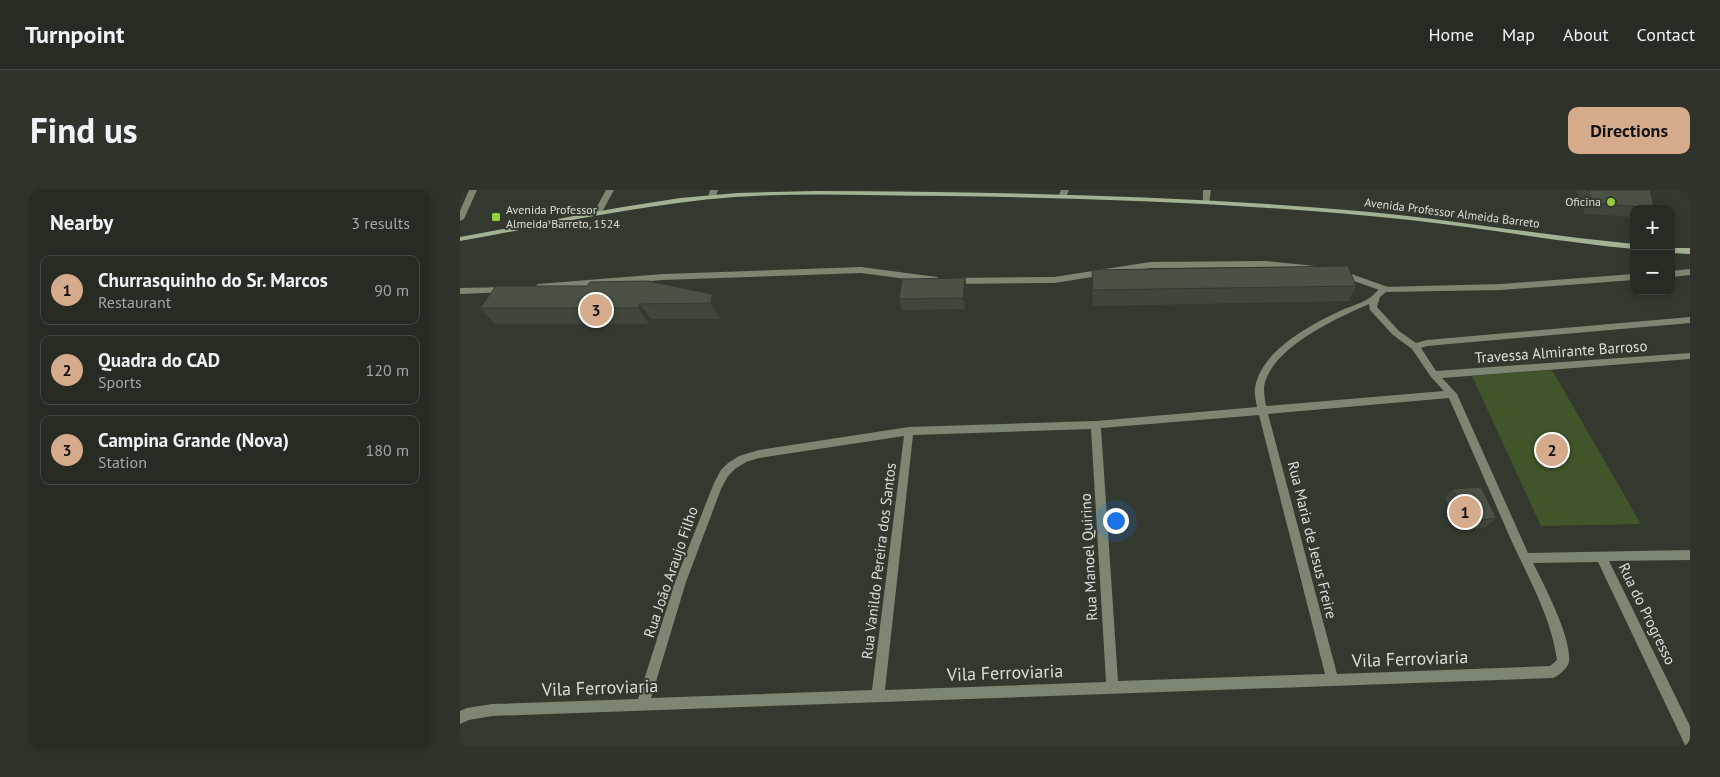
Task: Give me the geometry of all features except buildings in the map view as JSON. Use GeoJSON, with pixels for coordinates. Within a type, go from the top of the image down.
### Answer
{"type":"FeatureCollection","features":[{"type":"Feature","properties":{"kind":"main road","name":"Avenida Professor Almeida Barreto"},"geometry":{"type":"LineString","coordinates":[[460,239],[598,212],[713,193],[1064,193],[1206,201],[1413,218],[1573,241],[1630,247]]}},
{"type":"Feature","properties":{"kind":"main road"},"geometry":{"type":"LineString","coordinates":[[1675,250],[1690,251]]}},
{"type":"Feature","properties":{"kind":"street"},"geometry":{"type":"LineString","coordinates":[[460,219],[473,190]]}},
{"type":"Feature","properties":{"kind":"street"},"geometry":{"type":"LineString","coordinates":[[598,212],[610,190]]}},
{"type":"Feature","properties":{"kind":"street"},"geometry":{"type":"LineString","coordinates":[[1206,201],[1208,190]]}},
{"type":"Feature","properties":{"kind":"street"},"geometry":{"type":"LineString","coordinates":[[527,288],[663,277],[861,270],[936,280],[1054,280],[1150,265],[1266,264],[1301,266],[1337,272],[1385,289],[1501,287],[1630,277]]}},
{"type":"Feature","properties":{"kind":"street"},"geometry":{"type":"LineString","coordinates":[[1675,274],[1690,272]]}},
{"type":"Feature","properties":{"kind":"street"},"geometry":{"type":"LineString","coordinates":[[460,291],[518,289]]}},
{"type":"Feature","properties":{"kind":"street","name":"Rua Maria de Jesus Freire"},"geometry":{"type":"LineString","coordinates":[[1332,679],[1262,409],[1259,387],[1267,367],[1279,353],[1352,308],[1374,299],[1378,292],[1385,289]]}},
{"type":"Feature","properties":{"kind":"street"},"geometry":{"type":"LineString","coordinates":[[1374,299],[1373,308],[1376,312],[1396,333],[1415,347],[1434,375],[1452,394],[1525,558],[1690,555]]}},
{"type":"Feature","properties":{"kind":"street"},"geometry":{"type":"LineString","coordinates":[[1415,347],[1427,343],[1690,320]]}},
{"type":"Feature","properties":{"kind":"street","name":"Travessa Almirante Barroso"},"geometry":{"type":"LineString","coordinates":[[1434,375],[1690,356]]}},
{"type":"Feature","properties":{"kind":"street"},"geometry":{"type":"LineString","coordinates":[[909,431],[1096,425],[1262,409],[1306,408],[1452,394]]}},
{"type":"Feature","properties":{"kind":"street","name":"Rua Manoel Quirino"},"geometry":{"type":"LineString","coordinates":[[1096,425],[1112,687]]}},
{"type":"Feature","properties":{"kind":"street","name":"Rua João Araujo Filho"},"geometry":{"type":"LineString","coordinates":[[643,704],[683,576],[702,524],[727,470],[743,458],[758,454],[909,431]]}},
{"type":"Feature","properties":{"kind":"street","name":"Rua Vanildo Pereira dos Santos"},"geometry":{"type":"LineString","coordinates":[[878,695],[909,431]]}},
{"type":"Feature","properties":{"kind":"street","name":"Rua do Progresso"},"geometry":{"type":"LineString","coordinates":[[1600,556],[1690,740]]}},
{"type":"Feature","properties":{"kind":"street","name":"Vila Ferroviaria"},"geometry":{"type":"LineString","coordinates":[[460,718],[467,714],[492,710],[1553,672],[1564,662],[1562,650],[1544,599],[1525,558]]}},
{"type":"Feature","properties":{"kind":"green space"},"geometry":{"type":"Polygon","coordinates":[[[1552,370],[1641,524],[1541,526],[1472,376],[1552,370]]]}},
{"type":"Feature","properties":{"kind":"place","name":"Oficina"},"geometry":{"type":"Point","coordinates":[1611,202]}},
{"type":"Feature","properties":{"kind":"place","name":"Avenida Professor Almeida Barreto, 1524"},"geometry":{"type":"Point","coordinates":[496,217]}},
{"type":"Feature","properties":{"kind":"place","name":"Campina Grande (Nova)"},"geometry":{"type":"Point","coordinates":[596,310]}},
{"type":"Feature","properties":{"kind":"place","name":"Quadra do CAD"},"geometry":{"type":"Point","coordinates":[1552,450]}},
{"type":"Feature","properties":{"kind":"place","name":"Churrasquinho do Sr. Marcos"},"geometry":{"type":"Point","coordinates":[1465,512]}}]}
